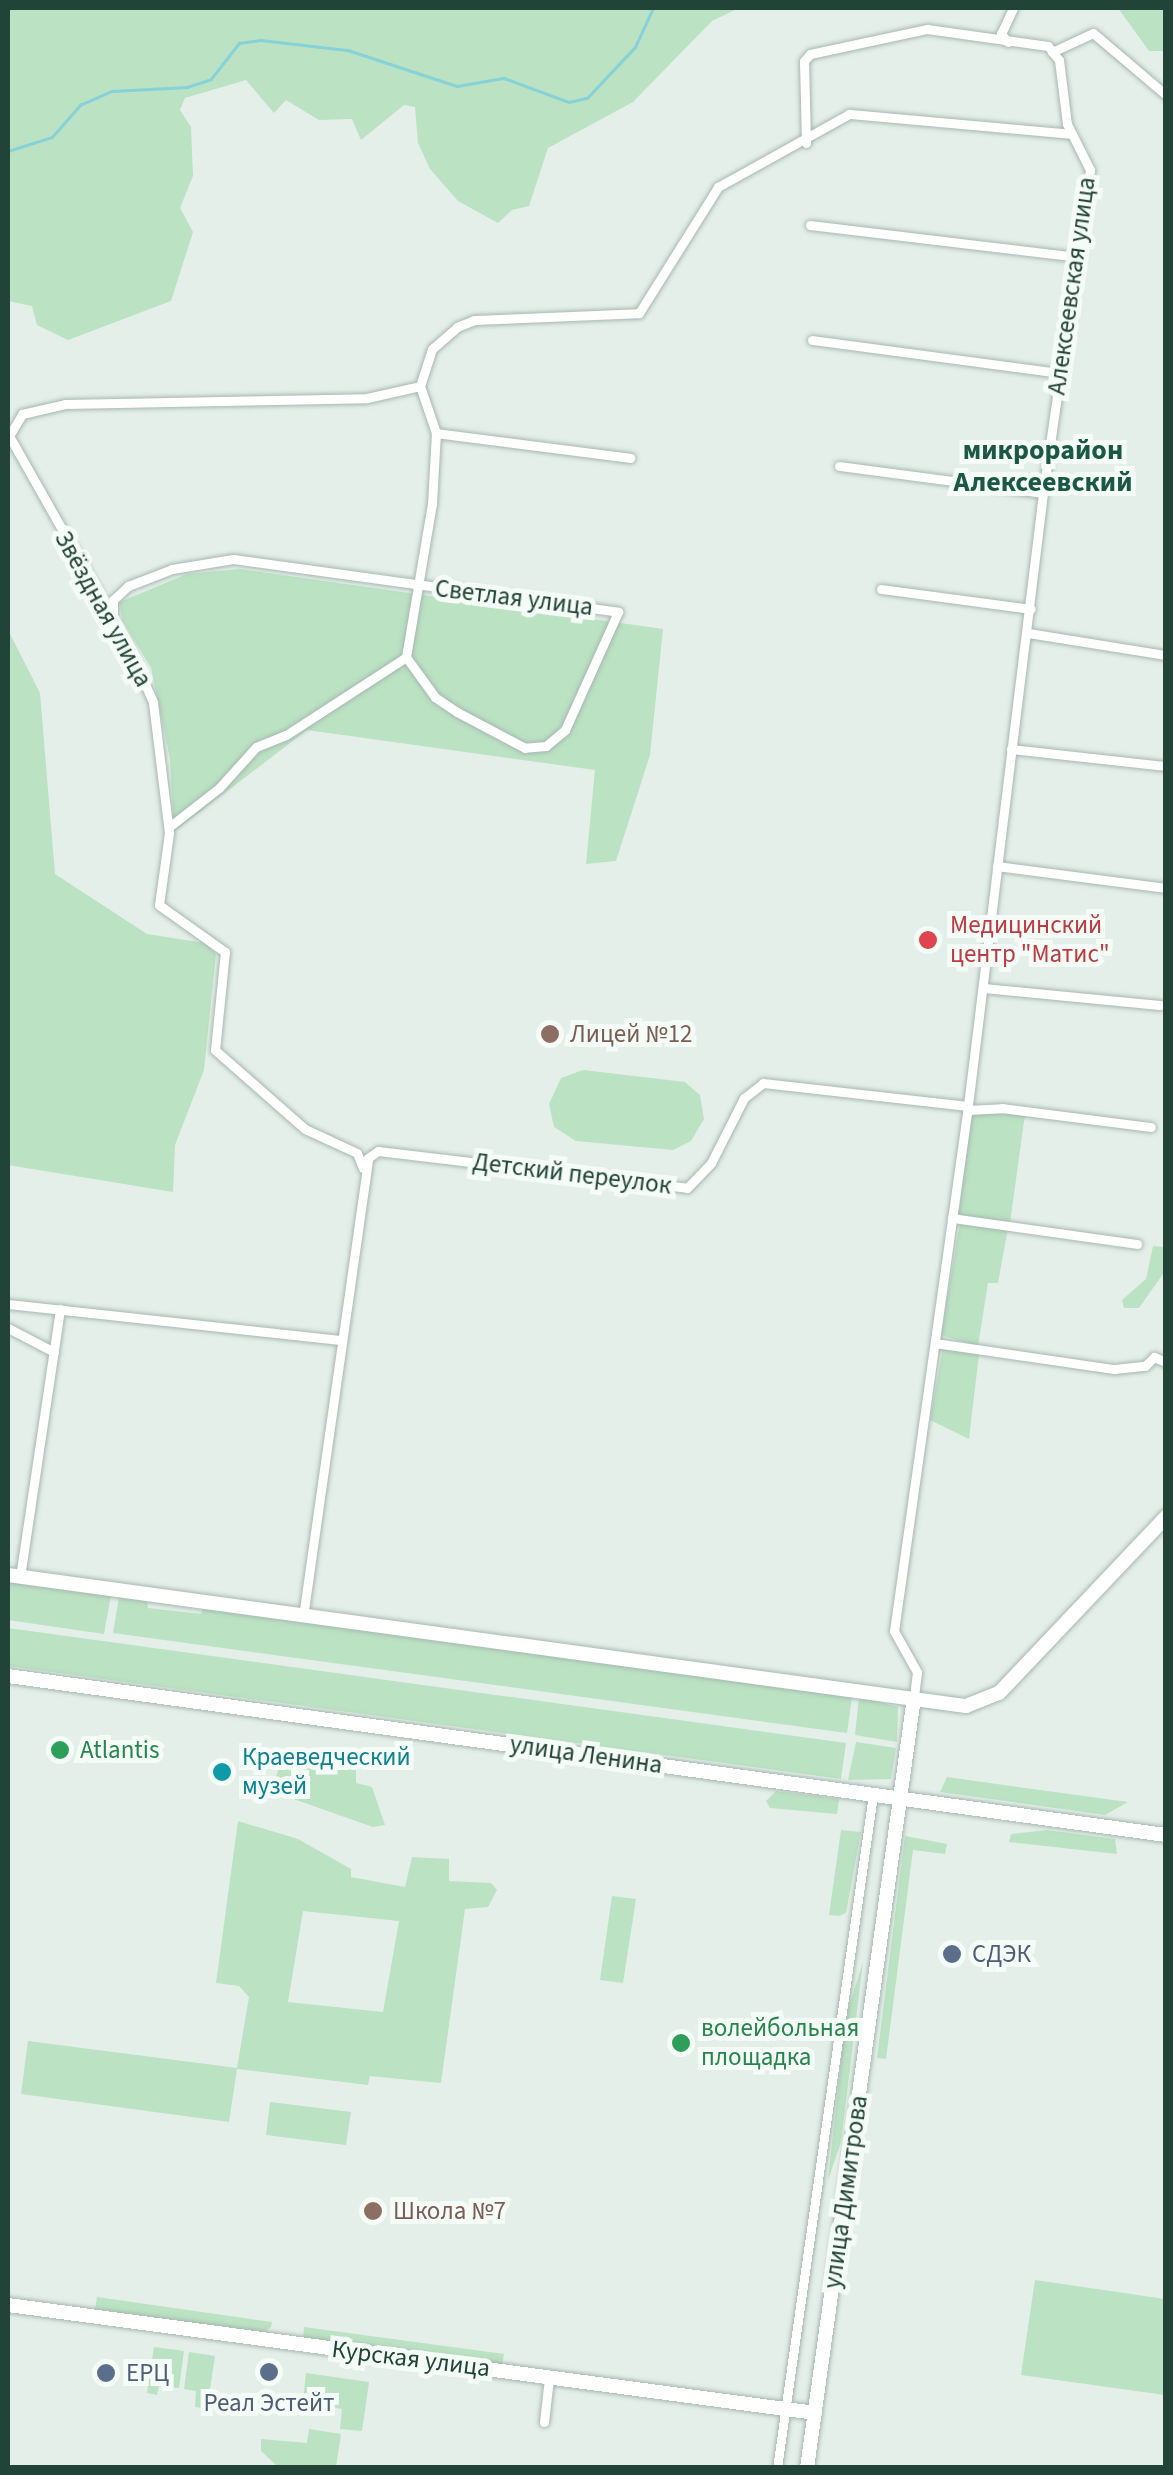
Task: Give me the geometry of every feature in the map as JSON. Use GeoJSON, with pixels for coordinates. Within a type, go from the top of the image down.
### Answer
{"type":"FeatureCollection","features":[{"type":"Feature","properties":{"kind":"main road"},"geometry":{"type":"LineString","coordinates":[[14,1576],[966,1706],[999,1694],[1166,1517]]}},
{"type":"Feature","properties":{"kind":"main road","name":"улица Ленина"},"geometry":{"type":"LineString","coordinates":[[8,1676],[1166,1835]]}},
{"type":"Feature","properties":{"kind":"main road","name":"улица Димитрова"},"geometry":{"type":"LineString","coordinates":[[806,2468],[914,1698]]}},
{"type":"Feature","properties":{"kind":"main road","name":"Курская улица"},"geometry":{"type":"LineString","coordinates":[[8,2305],[814,2413]]}},
{"type":"Feature","properties":{"kind":"street"},"geometry":{"type":"LineString","coordinates":[[1008,42],[1001,34],[1013,8]]}},
{"type":"Feature","properties":{"kind":"street"},"geometry":{"type":"LineString","coordinates":[[806,143],[804,61],[810,54],[895,31],[1037,42],[1052,52],[1093,34],[1166,95]]}},
{"type":"Feature","properties":{"kind":"street","name":"Алексеевская улица"},"geometry":{"type":"LineString","coordinates":[[968,1108],[1042,493],[1090,170],[1072,134],[1052,52]]}},
{"type":"Feature","properties":{"kind":"street"},"geometry":{"type":"LineString","coordinates":[[169,826],[218,788],[256,747],[286,735],[406,657],[436,433],[420,386],[432,349],[474,320],[639,312],[718,187],[757,161],[806,143],[849,114],[1072,134]]}},
{"type":"Feature","properties":{"kind":"street"},"geometry":{"type":"LineString","coordinates":[[810,224],[1079,257]]}},
{"type":"Feature","properties":{"kind":"street"},"geometry":{"type":"LineString","coordinates":[[812,340],[1060,372]]}},
{"type":"Feature","properties":{"kind":"street","name":"Звёздная улица"},"geometry":{"type":"LineString","coordinates":[[364,1168],[357,1153],[305,1130],[214,1050],[227,961],[220,946],[164,915],[158,905],[169,826],[153,702],[113,620],[11,448],[10,425],[22,414],[102,402],[367,398],[420,386]]}},
{"type":"Feature","properties":{"kind":"street"},"geometry":{"type":"LineString","coordinates":[[436,433],[630,458]]}},
{"type":"Feature","properties":{"kind":"street"},"geometry":{"type":"LineString","coordinates":[[839,466],[1042,493]]}},
{"type":"Feature","properties":{"kind":"street","name":"Светлая улица"},"geometry":{"type":"LineString","coordinates":[[113,620],[113,600],[128,586],[172,569],[233,559],[618,612],[565,730],[546,746],[526,748],[457,712],[436,697],[406,657]]}},
{"type":"Feature","properties":{"kind":"street"},"geometry":{"type":"LineString","coordinates":[[880,589],[1030,609]]}},
{"type":"Feature","properties":{"kind":"street"},"geometry":{"type":"LineString","coordinates":[[1028,633],[1166,654]]}},
{"type":"Feature","properties":{"kind":"street"},"geometry":{"type":"LineString","coordinates":[[1011,749],[1166,766]]}},
{"type":"Feature","properties":{"kind":"street"},"geometry":{"type":"LineString","coordinates":[[997,866],[1166,888]]}},
{"type":"Feature","properties":{"kind":"street"},"geometry":{"type":"LineString","coordinates":[[983,988],[1160,1005]]}},
{"type":"Feature","properties":{"kind":"street","name":"Детский переулок"},"geometry":{"type":"LineString","coordinates":[[364,1168],[378,1151],[687,1188],[711,1163],[744,1098],[763,1083],[968,1108]]}},
{"type":"Feature","properties":{"kind":"street"},"geometry":{"type":"LineString","coordinates":[[914,1698],[917,1672],[894,1631],[968,1108],[1002,1108],[1151,1127]]}},
{"type":"Feature","properties":{"kind":"street"},"geometry":{"type":"LineString","coordinates":[[303,1617],[364,1168]]}},
{"type":"Feature","properties":{"kind":"street"},"geometry":{"type":"LineString","coordinates":[[952,1218],[1137,1244]]}},
{"type":"Feature","properties":{"kind":"street"},"geometry":{"type":"LineString","coordinates":[[8,1304],[340,1340]]}},
{"type":"Feature","properties":{"kind":"street"},"geometry":{"type":"LineString","coordinates":[[14,1576],[60,1309]]}},
{"type":"Feature","properties":{"kind":"street"},"geometry":{"type":"LineString","coordinates":[[8,1328],[54,1352]]}},
{"type":"Feature","properties":{"kind":"street"},"geometry":{"type":"LineString","coordinates":[[935,1343],[1114,1369],[1145,1366],[1154,1357],[1166,1362]]}},
{"type":"Feature","properties":{"kind":"street"},"geometry":{"type":"LineString","coordinates":[[777,2468],[873,1794]]}},
{"type":"Feature","properties":{"kind":"street"},"geometry":{"type":"LineString","coordinates":[[544,2422],[548,2378]]}},
{"type":"Feature","properties":{"kind":"green space"},"geometry":{"type":"Polygon","coordinates":[[[8,8],[739,8],[712,21],[633,102],[548,148],[529,206],[512,210],[498,223],[458,201],[430,169],[418,143],[415,107],[404,105],[361,140],[352,119],[319,120],[286,100],[274,113],[246,80],[185,98],[180,110],[191,127],[193,176],[180,208],[193,232],[171,301],[68,340],[37,325],[32,306],[8,301],[8,8]]]}},
{"type":"Feature","properties":{"kind":"green space"},"geometry":{"type":"Polygon","coordinates":[[[1118,8],[1165,8],[1165,51],[1149,51],[1118,8]]]}},
{"type":"Feature","properties":{"kind":"green space"},"geometry":{"type":"Polygon","coordinates":[[[240,569],[663,629],[650,755],[616,861],[586,864],[595,770],[307,730],[174,832],[170,759],[151,668],[122,620],[120,602],[187,574],[240,569]]]}},
{"type":"Feature","properties":{"kind":"green space"},"geometry":{"type":"Polygon","coordinates":[[[8,630],[40,693],[55,874],[147,934],[205,943],[216,954],[204,1070],[175,1145],[173,1192],[8,1165],[8,630]]]}},
{"type":"Feature","properties":{"kind":"green space"},"geometry":{"type":"Polygon","coordinates":[[[583,1070],[685,1082],[700,1095],[704,1119],[691,1141],[673,1150],[576,1141],[554,1127],[549,1104],[561,1078],[583,1070]]]}},
{"type":"Feature","properties":{"kind":"green space"},"geometry":{"type":"Polygon","coordinates":[[[983,1110],[1025,1114],[1010,1223],[958,1217],[971,1117],[983,1110]]]}},
{"type":"Feature","properties":{"kind":"green space"},"geometry":{"type":"Polygon","coordinates":[[[960,1223],[1008,1228],[998,1283],[988,1283],[978,1346],[941,1335],[960,1223]]]}},
{"type":"Feature","properties":{"kind":"green space"},"geometry":{"type":"Polygon","coordinates":[[[1153,1246],[1165,1247],[1165,1271],[1139,1308],[1124,1308],[1122,1300],[1146,1279],[1153,1246]]]}},
{"type":"Feature","properties":{"kind":"green space"},"geometry":{"type":"Polygon","coordinates":[[[943,1348],[979,1354],[969,1439],[930,1420],[943,1348]]]}},
{"type":"Feature","properties":{"kind":"green space"},"geometry":{"type":"Polygon","coordinates":[[[8,1580],[111,1595],[104,1634],[8,1620],[8,1580]]]}},
{"type":"Feature","properties":{"kind":"green space"},"geometry":{"type":"Polygon","coordinates":[[[119,1597],[147,1600],[148,1608],[201,1614],[203,1607],[852,1697],[847,1733],[113,1633],[119,1597]]]}},
{"type":"Feature","properties":{"kind":"green space"},"geometry":{"type":"Polygon","coordinates":[[[8,1628],[846,1743],[841,1779],[8,1666],[8,1628]]]}},
{"type":"Feature","properties":{"kind":"green space"},"geometry":{"type":"Polygon","coordinates":[[[859,1697],[898,1707],[897,1742],[855,1735],[859,1697]]]}},
{"type":"Feature","properties":{"kind":"green space"},"geometry":{"type":"Polygon","coordinates":[[[856,1742],[896,1748],[891,1779],[848,1780],[856,1742]]]}},
{"type":"Feature","properties":{"kind":"green space"},"geometry":{"type":"Polygon","coordinates":[[[283,1756],[356,1767],[356,1783],[372,1787],[385,1825],[373,1827],[271,1791],[283,1756]]]}},
{"type":"Feature","properties":{"kind":"green space"},"geometry":{"type":"Polygon","coordinates":[[[947,1777],[1128,1802],[1105,1815],[940,1792],[947,1777]]]}},
{"type":"Feature","properties":{"kind":"green space"},"geometry":{"type":"Polygon","coordinates":[[[776,1791],[839,1799],[837,1814],[770,1808],[766,1801],[776,1791]]]}},
{"type":"Feature","properties":{"kind":"green space"},"geometry":{"type":"Polygon","coordinates":[[[238,1821],[298,1839],[351,1869],[351,1877],[405,1887],[412,1857],[449,1859],[449,1881],[491,1883],[497,1890],[488,1907],[465,1909],[441,2083],[370,2076],[368,2085],[237,2069],[229,2122],[21,2094],[28,2041],[237,2068],[249,1997],[239,1986],[216,1983],[238,1821]],[[303,1911],[288,2002],[383,2012],[399,1921],[303,1911]]]}},
{"type":"Feature","properties":{"kind":"green space"},"geometry":{"type":"Polygon","coordinates":[[[841,1830],[861,1832],[846,1913],[839,1916],[829,1915],[841,1830]]]}},
{"type":"Feature","properties":{"kind":"green space"},"geometry":{"type":"Polygon","coordinates":[[[1047,1830],[1115,1839],[1117,1854],[1009,1842],[1011,1834],[1047,1830]]]}},
{"type":"Feature","properties":{"kind":"green space"},"geometry":{"type":"Polygon","coordinates":[[[905,1836],[947,1844],[945,1854],[913,1850],[886,2059],[877,2058],[905,1836]]]}},
{"type":"Feature","properties":{"kind":"green space"},"geometry":{"type":"Polygon","coordinates":[[[612,1896],[636,1899],[623,1983],[600,1980],[612,1896]]]}},
{"type":"Feature","properties":{"kind":"green space"},"geometry":{"type":"Polygon","coordinates":[[[863,1962],[841,2142],[828,2180],[846,2016],[863,1962]]]}},
{"type":"Feature","properties":{"kind":"green space"},"geometry":{"type":"Polygon","coordinates":[[[270,2102],[351,2112],[346,2145],[266,2135],[270,2102]]]}},
{"type":"Feature","properties":{"kind":"green space"},"geometry":{"type":"Polygon","coordinates":[[[1035,2280],[1165,2299],[1165,2395],[1021,2375],[1035,2280]]]}},
{"type":"Feature","properties":{"kind":"green space"},"geometry":{"type":"Polygon","coordinates":[[[97,2297],[272,2322],[264,2333],[95,2310],[97,2297]]]}},
{"type":"Feature","properties":{"kind":"green space"},"geometry":{"type":"Polygon","coordinates":[[[304,2327],[504,2354],[502,2365],[303,2338],[304,2327]]]}},
{"type":"Feature","properties":{"kind":"green space"},"geometry":{"type":"Polygon","coordinates":[[[154,2347],[184,2351],[179,2388],[159,2386],[157,2395],[147,2393],[154,2347]]]}},
{"type":"Feature","properties":{"kind":"green space"},"geometry":{"type":"Polygon","coordinates":[[[189,2352],[215,2356],[207,2409],[195,2407],[196,2391],[184,2389],[189,2352]]]}},
{"type":"Feature","properties":{"kind":"green space"},"geometry":{"type":"Polygon","coordinates":[[[306,2373],[369,2382],[362,2431],[340,2429],[342,2409],[303,2401],[306,2373]]]}},
{"type":"Feature","properties":{"kind":"green space"},"geometry":{"type":"Polygon","coordinates":[[[309,2429],[341,2434],[336,2467],[278,2467],[261,2451],[261,2439],[307,2443],[309,2429]]]}},
{"type":"Feature","properties":{"kind":"waterway"},"geometry":{"type":"LineString","coordinates":[[8,151],[52,137],[80,105],[112,91],[187,87],[211,79],[239,43],[261,40],[348,50],[457,86],[504,78],[569,102],[587,98],[635,47],[653,8]]}},
{"type":"Feature","properties":{"kind":"place","name":"Медицинский центр \"Матис\""},"geometry":{"type":"Point","coordinates":[928,940]}},
{"type":"Feature","properties":{"kind":"place","name":"Лицей №12"},"geometry":{"type":"Point","coordinates":[550,1034]}},
{"type":"Feature","properties":{"kind":"place","name":"Atlantis"},"geometry":{"type":"Point","coordinates":[60,1750]}},
{"type":"Feature","properties":{"kind":"place","name":"Краеведческий музей"},"geometry":{"type":"Point","coordinates":[222,1772]}},
{"type":"Feature","properties":{"kind":"place","name":"СДЭК"},"geometry":{"type":"Point","coordinates":[952,1954]}},
{"type":"Feature","properties":{"kind":"place","name":"волейбольная площадка"},"geometry":{"type":"Point","coordinates":[681,2043]}},
{"type":"Feature","properties":{"kind":"place","name":"Школа №7"},"geometry":{"type":"Point","coordinates":[373,2211]}},
{"type":"Feature","properties":{"kind":"place","name":"Реал Эстейт"},"geometry":{"type":"Point","coordinates":[269,2372]}},
{"type":"Feature","properties":{"kind":"place","name":"ЕРЦ"},"geometry":{"type":"Point","coordinates":[106,2373]}},
{"type":"Feature","properties":{"kind":"district","name":"микрорайон Алексеевский"},"geometry":{"type":"Point","coordinates":[1043,466]}}]}
